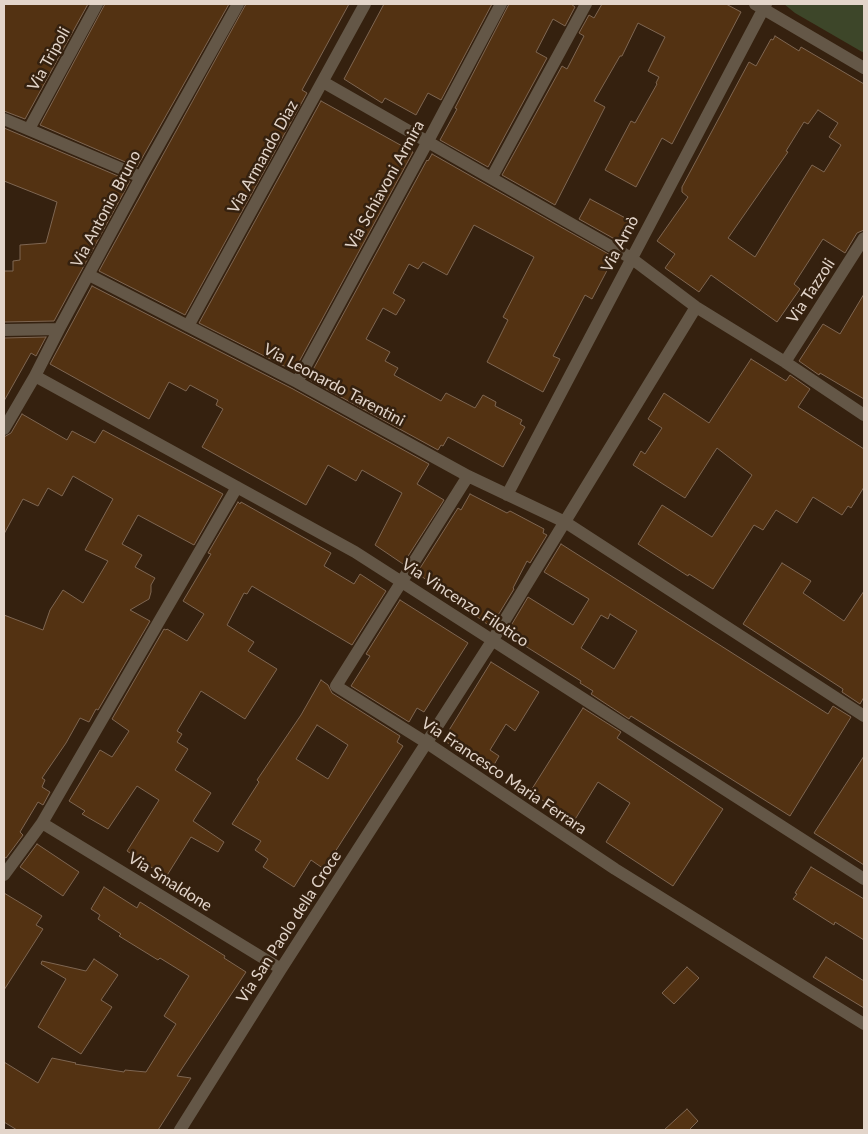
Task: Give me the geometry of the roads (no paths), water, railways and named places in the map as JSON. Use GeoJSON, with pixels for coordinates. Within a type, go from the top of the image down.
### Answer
{"type":"FeatureCollection","features":[{"type":"Feature","properties":{"kind":"street","name":"Via Tripoli"},"geometry":{"type":"LineString","coordinates":[[29,129],[97,4]]}},
{"type":"Feature","properties":{"kind":"street","name":"Via Antonio Bruno"},"geometry":{"type":"LineString","coordinates":[[4,429],[35,376],[141,177],[238,4]]}},
{"type":"Feature","properties":{"kind":"street","name":"Via Armando Diaz"},"geometry":{"type":"LineString","coordinates":[[188,326],[365,4]]}},
{"type":"Feature","properties":{"kind":"street","name":"Via Schiavoni Armira"},"geometry":{"type":"LineString","coordinates":[[296,382],[428,143],[501,4]]}},
{"type":"Feature","properties":{"kind":"street"},"geometry":{"type":"LineString","coordinates":[[492,177],[586,4]]}},
{"type":"Feature","properties":{"kind":"street"},"geometry":{"type":"LineString","coordinates":[[762,5],[864,68]]}},
{"type":"Feature","properties":{"kind":"street","name":"Via Arnò"},"geometry":{"type":"LineString","coordinates":[[507,495],[762,5]]}},
{"type":"Feature","properties":{"kind":"street"},"geometry":{"type":"LineString","coordinates":[[323,82],[631,258],[696,307],[785,362],[864,415]]}},
{"type":"Feature","properties":{"kind":"street"},"geometry":{"type":"LineString","coordinates":[[4,119],[141,177]]}},
{"type":"Feature","properties":{"kind":"street","name":"Via Tazzoli"},"geometry":{"type":"LineString","coordinates":[[785,362],[864,238]]}},
{"type":"Feature","properties":{"kind":"street","name":"Via Leonardo Tarentini"},"geometry":{"type":"LineString","coordinates":[[89,275],[296,382],[468,476],[565,522],[864,716]]}},
{"type":"Feature","properties":{"kind":"street","name":"Via San Paolo della Croce"},"geometry":{"type":"LineString","coordinates":[[180,1130],[492,640],[696,307]]}},
{"type":"Feature","properties":{"kind":"street"},"geometry":{"type":"LineString","coordinates":[[4,330],[59,329]]}},
{"type":"Feature","properties":{"kind":"street","name":"Via Vincenzo Filotico"},"geometry":{"type":"LineString","coordinates":[[35,376],[355,552],[864,879]]}},
{"type":"Feature","properties":{"kind":"street","name":"Via Francesco Maria Ferrara"},"geometry":{"type":"LineString","coordinates":[[468,476],[336,686],[427,743],[614,869],[864,1024]]}},
{"type":"Feature","properties":{"kind":"street"},"geometry":{"type":"LineString","coordinates":[[4,875],[42,823],[237,487]]}},
{"type":"Feature","properties":{"kind":"street","name":"Via Smaldone"},"geometry":{"type":"LineString","coordinates":[[42,823],[281,970]]}}]}
